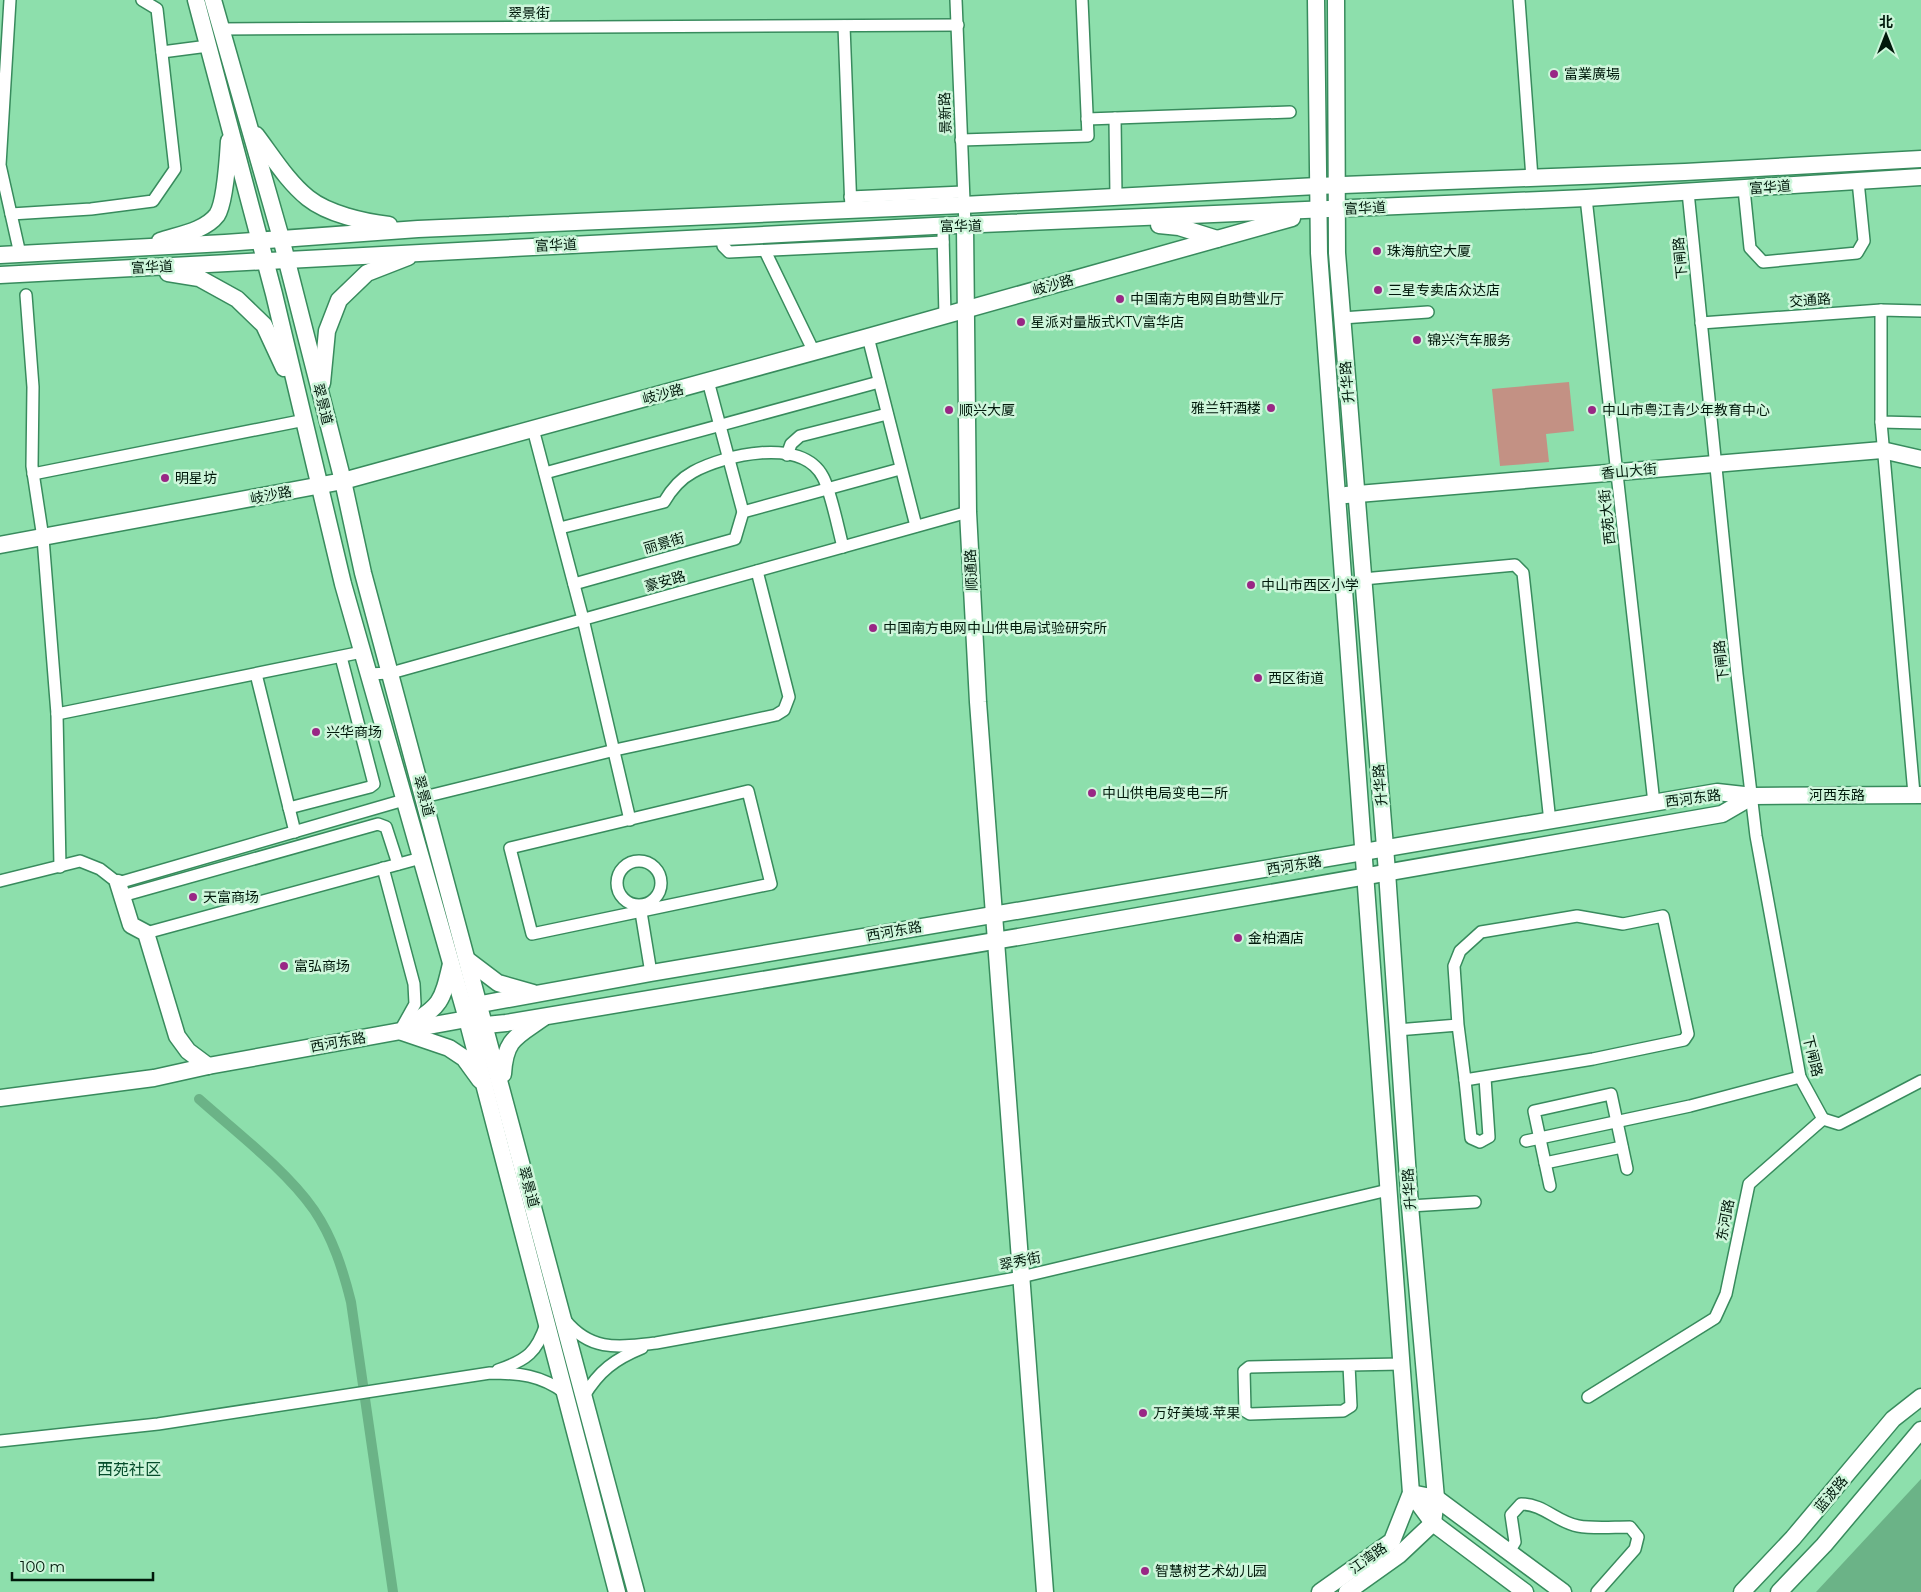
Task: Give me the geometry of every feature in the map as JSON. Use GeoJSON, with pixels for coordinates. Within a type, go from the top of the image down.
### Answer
{"type":"FeatureCollection","features":[{"type":"Feature","properties":{"kind":"main road","name":"翠景道"},"geometry":{"type":"LineString","coordinates":[[196,0],[305,420],[362,652],[468,1019],[617,1592]]}},
{"type":"Feature","properties":{"kind":"main road","name":"翠景道"},"geometry":{"type":"LineString","coordinates":[[214,0],[281,238],[343,481],[364,573],[636,1592]]}},
{"type":"Feature","properties":{"kind":"main road","name":"升华路"},"geometry":{"type":"LineString","coordinates":[[1316,0],[1318,210],[1336,496],[1411,1493],[1396,1548]]}},
{"type":"Feature","properties":{"kind":"main road","name":"升华路"},"geometry":{"type":"LineString","coordinates":[[1336,0],[1336,253],[1387,872],[1410,1206],[1436,1498],[1433,1523]]}},
{"type":"Feature","properties":{"kind":"main road"},"geometry":{"type":"LineString","coordinates":[[250,126],[286,176],[309,199],[347,217],[418,228]]}},
{"type":"Feature","properties":{"kind":"main road"},"geometry":{"type":"LineString","coordinates":[[136,248],[198,229],[217,215],[225,180],[230,129]]}},
{"type":"Feature","properties":{"kind":"main road","name":"富华道"},"geometry":{"type":"LineString","coordinates":[[0,255],[136,248],[418,228],[963,198],[1116,197],[1921,159]]}},
{"type":"Feature","properties":{"kind":"main road","name":"富华道"},"geometry":{"type":"LineString","coordinates":[[0,275],[423,251],[722,237],[943,234],[965,226],[1586,198],[1921,177]]}},
{"type":"Feature","properties":{"kind":"main road"},"geometry":{"type":"LineString","coordinates":[[1181,194],[1182,216]]}},
{"type":"Feature","properties":{"kind":"main road","name":"岐沙路"},"geometry":{"type":"LineString","coordinates":[[0,545],[343,481],[868,338],[1318,210]]}},
{"type":"Feature","properties":{"kind":"main road"},"geometry":{"type":"LineString","coordinates":[[1112,220],[1179,227],[1217,239]]}},
{"type":"Feature","properties":{"kind":"main road","name":"顺通路"},"geometry":{"type":"LineString","coordinates":[[965,226],[968,512],[978,702],[1045,1592]]}},
{"type":"Feature","properties":{"kind":"main road"},"geometry":{"type":"LineString","coordinates":[[321,395],[327,331],[339,300],[367,273],[423,251]]}},
{"type":"Feature","properties":{"kind":"main road"},"geometry":{"type":"LineString","coordinates":[[138,268],[199,278],[237,299],[264,324],[299,399]]}},
{"type":"Feature","properties":{"kind":"main road","name":"香山大街"},"geometry":{"type":"LineString","coordinates":[[1336,496],[1882,450],[1921,459]]}},
{"type":"Feature","properties":{"kind":"main road"},"geometry":{"type":"LineString","coordinates":[[1342,580],[1363,579]]}},
{"type":"Feature","properties":{"kind":"main road","name":"西河东路"},"geometry":{"type":"LineString","coordinates":[[480,1004],[994,913],[1362,854],[1717,792],[1753,796]]}},
{"type":"Feature","properties":{"kind":"main road","name":"河西东路"},"geometry":{"type":"LineString","coordinates":[[1753,796],[1918,794]]}},
{"type":"Feature","properties":{"kind":"main road","name":"西河东路"},"geometry":{"type":"LineString","coordinates":[[0,1098],[154,1078],[208,1066],[468,1019],[486,1025],[996,940],[1722,814],[1753,796]]}},
{"type":"Feature","properties":{"kind":"main road"},"geometry":{"type":"LineString","coordinates":[[120,889],[131,925],[146,933],[177,1036],[188,1051],[208,1066]]}},
{"type":"Feature","properties":{"kind":"main road"},"geometry":{"type":"LineString","coordinates":[[469,961],[498,983],[538,994]]}},
{"type":"Feature","properties":{"kind":"main road"},"geometry":{"type":"LineString","coordinates":[[399,1031],[432,1012],[444,996],[451,963]]}},
{"type":"Feature","properties":{"kind":"main road"},"geometry":{"type":"LineString","coordinates":[[468,1019],[480,1004]]}},
{"type":"Feature","properties":{"kind":"main road"},"geometry":{"type":"LineString","coordinates":[[502,1086],[504,1054],[515,1038],[546,1016]]}},
{"type":"Feature","properties":{"kind":"main road"},"geometry":{"type":"LineString","coordinates":[[399,1031],[449,1048],[464,1058],[486,1087]]}},
{"type":"Feature","properties":{"kind":"main road","name":"蓝波路"},"geometry":{"type":"LineString","coordinates":[[1742,1592],[1793,1538],[1893,1419],[1921,1397]]}},
{"type":"Feature","properties":{"kind":"main road","name":"蓝波路"},"geometry":{"type":"LineString","coordinates":[[1779,1592],[1824,1545],[1921,1430]]}},
{"type":"Feature","properties":{"kind":"main road"},"geometry":{"type":"LineString","coordinates":[[1411,1493],[1436,1498],[1563,1592]]}},
{"type":"Feature","properties":{"kind":"main road"},"geometry":{"type":"LineString","coordinates":[[1411,1493],[1433,1523],[1525,1592]]}},
{"type":"Feature","properties":{"kind":"main road"},"geometry":{"type":"LineString","coordinates":[[1396,1548],[1433,1523]]}},
{"type":"Feature","properties":{"kind":"main road","name":"江湾路"},"geometry":{"type":"LineString","coordinates":[[1320,1592],[1396,1548]]}},
{"type":"Feature","properties":{"kind":"main road","name":"江湾路"},"geometry":{"type":"LineString","coordinates":[[1347,1592],[1396,1548]]}},
{"type":"Feature","properties":{"kind":"main road"},"geometry":{"type":"LineString","coordinates":[[1497,1571],[1508,1552]]}},
{"type":"Feature","properties":{"kind":"street"},"geometry":{"type":"LineString","coordinates":[[10,0],[0,165],[20,254]]}},
{"type":"Feature","properties":{"kind":"street"},"geometry":{"type":"LineString","coordinates":[[11,214],[91,209],[153,201],[175,169],[157,9],[142,0]]}},
{"type":"Feature","properties":{"kind":"street","name":"景新路"},"geometry":{"type":"LineString","coordinates":[[956,0],[965,226]]}},
{"type":"Feature","properties":{"kind":"street"},"geometry":{"type":"LineString","coordinates":[[961,140],[1088,136],[1082,0]]}},
{"type":"Feature","properties":{"kind":"street"},"geometry":{"type":"LineString","coordinates":[[1520,0],[1532,178]]}},
{"type":"Feature","properties":{"kind":"street"},"geometry":{"type":"LineString","coordinates":[[844,26],[850,204]]}},
{"type":"Feature","properties":{"kind":"street","name":"翠景街"},"geometry":{"type":"LineString","coordinates":[[221,29],[958,26]]}},
{"type":"Feature","properties":{"kind":"street"},"geometry":{"type":"LineString","coordinates":[[162,52],[208,46]]}},
{"type":"Feature","properties":{"kind":"street"},"geometry":{"type":"LineString","coordinates":[[1087,119],[1290,112]]}},
{"type":"Feature","properties":{"kind":"street"},"geometry":{"type":"LineString","coordinates":[[1115,118],[1116,197]]}},
{"type":"Feature","properties":{"kind":"street"},"geometry":{"type":"LineString","coordinates":[[1744,189],[1750,248],[1763,262],[1857,253],[1864,241],[1858,181]]}},
{"type":"Feature","properties":{"kind":"street","name":"下闸路"},"geometry":{"type":"LineString","coordinates":[[1688,192],[1737,674],[1753,796],[1756,836],[1800,1077],[1823,1119]]}},
{"type":"Feature","properties":{"kind":"street","name":"西苑大街"},"geometry":{"type":"LineString","coordinates":[[1586,198],[1654,803]]}},
{"type":"Feature","properties":{"kind":"street"},"geometry":{"type":"LineString","coordinates":[[722,237],[723,246],[728,252],[765,251],[943,234],[945,316]]}},
{"type":"Feature","properties":{"kind":"street"},"geometry":{"type":"LineString","coordinates":[[765,251],[814,352]]}},
{"type":"Feature","properties":{"kind":"street"},"geometry":{"type":"LineString","coordinates":[[26,295],[33,387],[33,474],[43,538],[57,714],[60,867]]}},
{"type":"Feature","properties":{"kind":"street"},"geometry":{"type":"LineString","coordinates":[[1881,310],[1882,450],[1918,794]]}},
{"type":"Feature","properties":{"kind":"street","name":"交通路"},"geometry":{"type":"LineString","coordinates":[[1701,323],[1881,310],[1921,311]]}},
{"type":"Feature","properties":{"kind":"street"},"geometry":{"type":"LineString","coordinates":[[1342,318],[1428,312]]}},
{"type":"Feature","properties":{"kind":"street"},"geometry":{"type":"LineString","coordinates":[[868,338],[916,526]]}},
{"type":"Feature","properties":{"kind":"street"},"geometry":{"type":"LineString","coordinates":[[708,381],[743,512],[900,469]]}},
{"type":"Feature","properties":{"kind":"street"},"geometry":{"type":"LineString","coordinates":[[544,473],[879,382]]}},
{"type":"Feature","properties":{"kind":"street"},"geometry":{"type":"LineString","coordinates":[[787,455],[791,444],[800,436],[887,414]]}},
{"type":"Feature","properties":{"kind":"street"},"geometry":{"type":"LineString","coordinates":[[33,474],[305,420]]}},
{"type":"Feature","properties":{"kind":"street"},"geometry":{"type":"LineString","coordinates":[[1881,422],[1921,423]]}},
{"type":"Feature","properties":{"kind":"street"},"geometry":{"type":"LineString","coordinates":[[533,429],[583,620],[630,820]]}},
{"type":"Feature","properties":{"kind":"street"},"geometry":{"type":"LineString","coordinates":[[560,528],[664,502],[673,487],[691,473],[728,457],[765,452],[806,460],[823,476],[843,547]]}},
{"type":"Feature","properties":{"kind":"street","name":"丽景街"},"geometry":{"type":"LineString","coordinates":[[574,584],[735,539],[743,512]]}},
{"type":"Feature","properties":{"kind":"street","name":"豪安路"},"geometry":{"type":"LineString","coordinates":[[368,674],[391,673],[968,512]]}},
{"type":"Feature","properties":{"kind":"street"},"geometry":{"type":"LineString","coordinates":[[1363,579],[1515,565],[1522,573],[1550,822]]}},
{"type":"Feature","properties":{"kind":"street"},"geometry":{"type":"LineString","coordinates":[[424,796],[615,750],[776,715],[784,710],[789,697],[757,571]]}},
{"type":"Feature","properties":{"kind":"street"},"geometry":{"type":"LineString","coordinates":[[57,714],[362,652]]}},
{"type":"Feature","properties":{"kind":"street"},"geometry":{"type":"LineString","coordinates":[[290,808],[370,787],[374,784],[341,656]]}},
{"type":"Feature","properties":{"kind":"street"},"geometry":{"type":"LineString","coordinates":[[256,674],[295,832]]}},
{"type":"Feature","properties":{"kind":"street"},"geometry":{"type":"LineString","coordinates":[[748,792],[771,884],[641,908],[532,934],[510,848],[630,820],[748,792]]}},
{"type":"Feature","properties":{"kind":"street"},"geometry":{"type":"LineString","coordinates":[[120,889],[295,832],[404,800]]}},
{"type":"Feature","properties":{"kind":"street"},"geometry":{"type":"LineString","coordinates":[[120,889],[378,824],[386,827],[398,864]]}},
{"type":"Feature","properties":{"kind":"street"},"geometry":{"type":"LineString","coordinates":[[146,933],[421,858]]}},
{"type":"Feature","properties":{"kind":"street"},"geometry":{"type":"LineString","coordinates":[[0,882],[80,860],[100,868],[120,889]]}},
{"type":"Feature","properties":{"kind":"street"},"geometry":{"type":"LineString","coordinates":[[636,861],[651,864],[660,874],[662,882],[659,896],[641,908],[626,902],[617,890],[618,875],[622,868],[636,861]]}},
{"type":"Feature","properties":{"kind":"street"},"geometry":{"type":"LineString","coordinates":[[383,868],[414,984],[415,1004],[399,1031]]}},
{"type":"Feature","properties":{"kind":"street"},"geometry":{"type":"LineString","coordinates":[[641,908],[651,973]]}},
{"type":"Feature","properties":{"kind":"street"},"geometry":{"type":"LineString","coordinates":[[1465,1080],[1485,1078],[1684,1040],[1688,1034],[1663,916],[1623,924],[1577,916],[1481,932],[1460,952],[1454,966],[1458,1025],[1472,1138],[1480,1142],[1489,1137],[1485,1078]]}},
{"type":"Feature","properties":{"kind":"street"},"geometry":{"type":"LineString","coordinates":[[1397,1030],[1458,1025]]}},
{"type":"Feature","properties":{"kind":"street"},"geometry":{"type":"LineString","coordinates":[[1526,1141],[1690,1106],[1800,1077]]}},
{"type":"Feature","properties":{"kind":"street"},"geometry":{"type":"LineString","coordinates":[[1823,1119],[1839,1124],[1921,1081]]}},
{"type":"Feature","properties":{"kind":"street"},"geometry":{"type":"LineString","coordinates":[[1550,1186],[1534,1111],[1611,1094],[1627,1169]]}},
{"type":"Feature","properties":{"kind":"street","name":"东河路"},"geometry":{"type":"LineString","coordinates":[[1588,1397],[1715,1318],[1726,1294],[1748,1184],[1823,1119]]}},
{"type":"Feature","properties":{"kind":"street"},"geometry":{"type":"LineString","coordinates":[[1545,1163],[1622,1146]]}},
{"type":"Feature","properties":{"kind":"street","name":"翠秀街"},"geometry":{"type":"LineString","coordinates":[[656,1343],[1021,1277],[1388,1190]]}},
{"type":"Feature","properties":{"kind":"street"},"geometry":{"type":"LineString","coordinates":[[1410,1206],[1475,1202]]}},
{"type":"Feature","properties":{"kind":"street"},"geometry":{"type":"LineString","coordinates":[[564,1319],[583,1339],[604,1346],[656,1343]]}},
{"type":"Feature","properties":{"kind":"street"},"geometry":{"type":"LineString","coordinates":[[490,1373],[527,1358],[540,1344],[547,1322]]}},
{"type":"Feature","properties":{"kind":"street"},"geometry":{"type":"LineString","coordinates":[[584,1396],[601,1371],[615,1360],[656,1343]]}},
{"type":"Feature","properties":{"kind":"street"},"geometry":{"type":"LineString","coordinates":[[1350,1365],[1351,1406],[1343,1411],[1250,1414],[1246,1411],[1244,1371],[1249,1367],[1350,1365],[1401,1364]]}},
{"type":"Feature","properties":{"kind":"street"},"geometry":{"type":"LineString","coordinates":[[0,1441],[158,1424],[490,1373],[514,1373],[538,1377],[565,1393]]}},
{"type":"Feature","properties":{"kind":"street"},"geometry":{"type":"LineString","coordinates":[[1508,1552],[1514,1542],[1511,1515],[1521,1504],[1534,1504],[1561,1520],[1579,1526],[1630,1527],[1638,1537],[1635,1549],[1598,1592]]}},
{"type":"Feature","properties":{"kind":"shaded area"},"geometry":{"type":"Polygon","coordinates":[[[1569,382],[1574,431],[1546,434],[1549,462],[1500,466],[1492,389],[1569,382]]]}},
{"type":"Feature","properties":{"kind":"shaded area"},"geometry":{"type":"Polygon","coordinates":[[[1921,1479],[1921,1592],[1816,1592],[1921,1479]]]}},
{"type":"Feature","properties":{"kind":"waterway"},"geometry":{"type":"LineString","coordinates":[[199,1099],[260,1152],[303,1195],[321,1221],[337,1254],[351,1302],[393,1592]]}},
{"type":"Feature","properties":{"kind":"place","name":"富業廣場"},"geometry":{"type":"Point","coordinates":[1554,74]}},
{"type":"Feature","properties":{"kind":"place","name":"珠海航空大厦"},"geometry":{"type":"Point","coordinates":[1377,251]}},
{"type":"Feature","properties":{"kind":"place","name":"三星专卖店众达店"},"geometry":{"type":"Point","coordinates":[1378,290]}},
{"type":"Feature","properties":{"kind":"place","name":"中国南方电网自助营业厅"},"geometry":{"type":"Point","coordinates":[1120,299]}},
{"type":"Feature","properties":{"kind":"place","name":"星派对量版式KTV富华店"},"geometry":{"type":"Point","coordinates":[1021,322]}},
{"type":"Feature","properties":{"kind":"place","name":"锦兴汽车服务"},"geometry":{"type":"Point","coordinates":[1417,340]}},
{"type":"Feature","properties":{"kind":"place","name":"雅兰轩酒楼"},"geometry":{"type":"Point","coordinates":[1271,408]}},
{"type":"Feature","properties":{"kind":"place","name":"顺兴大厦"},"geometry":{"type":"Point","coordinates":[949,410]}},
{"type":"Feature","properties":{"kind":"place","name":"中山市粤江青少年教育中心"},"geometry":{"type":"Point","coordinates":[1592,410]}},
{"type":"Feature","properties":{"kind":"place","name":"明星坊"},"geometry":{"type":"Point","coordinates":[165,478]}},
{"type":"Feature","properties":{"kind":"place","name":"中山市西区小学"},"geometry":{"type":"Point","coordinates":[1251,585]}},
{"type":"Feature","properties":{"kind":"place","name":"中国南方电网中山供电局试验研究所"},"geometry":{"type":"Point","coordinates":[873,628]}},
{"type":"Feature","properties":{"kind":"place","name":"西区街道"},"geometry":{"type":"Point","coordinates":[1258,678]}},
{"type":"Feature","properties":{"kind":"place","name":"兴华商场"},"geometry":{"type":"Point","coordinates":[316,732]}},
{"type":"Feature","properties":{"kind":"place","name":"中山供电局变电二所"},"geometry":{"type":"Point","coordinates":[1092,793]}},
{"type":"Feature","properties":{"kind":"place","name":"天富商场"},"geometry":{"type":"Point","coordinates":[193,897]}},
{"type":"Feature","properties":{"kind":"place","name":"金柏酒店"},"geometry":{"type":"Point","coordinates":[1238,938]}},
{"type":"Feature","properties":{"kind":"place","name":"富弘商场"},"geometry":{"type":"Point","coordinates":[284,966]}},
{"type":"Feature","properties":{"kind":"place","name":"万好美域·苹果"},"geometry":{"type":"Point","coordinates":[1143,1413]}},
{"type":"Feature","properties":{"kind":"place","name":"智慧树艺术幼儿园"},"geometry":{"type":"Point","coordinates":[1145,1571]}},
{"type":"Feature","properties":{"kind":"district","name":"西苑社区"},"geometry":{"type":"Point","coordinates":[129,1469]}}]}
